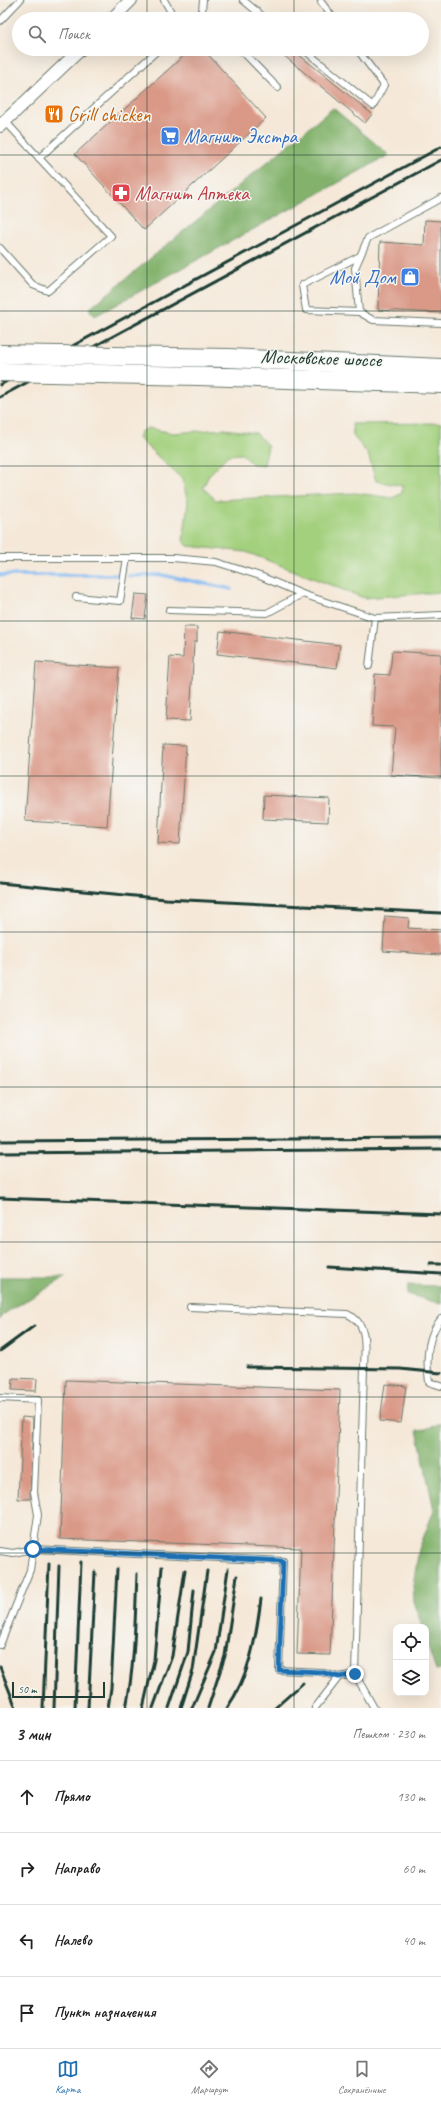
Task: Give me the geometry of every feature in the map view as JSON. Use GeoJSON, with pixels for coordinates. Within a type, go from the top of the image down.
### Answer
{"type":"FeatureCollection","features":[{"type":"Feature","properties":{"kind":"main road","name":"Московское шоссе"},"geometry":{"type":"LineString","coordinates":[[0,354],[228,358],[441,368]]}},
{"type":"Feature","properties":{"kind":"main road","name":"Московское шоссе"},"geometry":{"type":"LineString","coordinates":[[0,372],[199,376],[441,384]]}},
{"type":"Feature","properties":{"kind":"street"},"geometry":{"type":"LineString","coordinates":[[119,12],[131,0]]}},
{"type":"Feature","properties":{"kind":"street"},"geometry":{"type":"LineString","coordinates":[[2,123],[74,56]]}},
{"type":"Feature","properties":{"kind":"lane"},"geometry":{"type":"LineString","coordinates":[[0,20],[20,0]]}},
{"type":"Feature","properties":{"kind":"lane"},"geometry":{"type":"LineString","coordinates":[[164,0],[171,12]]}},
{"type":"Feature","properties":{"kind":"lane"},"geometry":{"type":"LineString","coordinates":[[203,0],[203,12]]}},
{"type":"Feature","properties":{"kind":"lane"},"geometry":{"type":"LineString","coordinates":[[243,0],[258,12]]}},
{"type":"Feature","properties":{"kind":"lane"},"geometry":{"type":"LineString","coordinates":[[321,2],[329,12]]}},
{"type":"Feature","properties":{"kind":"lane"},"geometry":{"type":"LineString","coordinates":[[40,158],[150,56]]}},
{"type":"Feature","properties":{"kind":"lane"},"geometry":{"type":"LineString","coordinates":[[247,56],[278,88]]}},
{"type":"Feature","properties":{"kind":"lane"},"geometry":{"type":"LineString","coordinates":[[312,56],[373,106],[384,85],[362,56]]}},
{"type":"Feature","properties":{"kind":"lane"},"geometry":{"type":"LineString","coordinates":[[0,248],[33,285],[48,291],[111,236],[40,158],[2,123]]}},
{"type":"Feature","properties":{"kind":"lane"},"geometry":{"type":"LineString","coordinates":[[359,312],[355,268],[368,238],[441,198]]}},
{"type":"Feature","properties":{"kind":"lane"},"geometry":{"type":"LineString","coordinates":[[360,256],[302,285],[306,310],[359,312],[373,320],[441,323]]}},
{"type":"Feature","properties":{"kind":"lane"},"geometry":{"type":"LineString","coordinates":[[0,558],[173,558],[216,562],[260,576],[302,594],[375,618],[441,615]]}},
{"type":"Feature","properties":{"kind":"lane"},"geometry":{"type":"LineString","coordinates":[[76,598],[120,601],[127,558]]}},
{"type":"Feature","properties":{"kind":"lane"},"geometry":{"type":"LineString","coordinates":[[169,610],[267,613],[302,594]]}},
{"type":"Feature","properties":{"kind":"lane"},"geometry":{"type":"LineString","coordinates":[[369,666],[375,618]]}},
{"type":"Feature","properties":{"kind":"lane"},"geometry":{"type":"LineString","coordinates":[[190,1307],[347,1314],[356,1318],[361,1324],[364,1332],[364,1369],[355,1674],[374,1708]]}},
{"type":"Feature","properties":{"kind":"lane"},"geometry":{"type":"LineString","coordinates":[[441,1319],[433,1331],[428,1348],[428,1371],[429,1382],[441,1386]]}},
{"type":"Feature","properties":{"kind":"lane"},"geometry":{"type":"LineString","coordinates":[[0,1398],[38,1400],[34,1492],[38,1515],[30,1570],[0,1645]]}},
{"type":"Feature","properties":{"kind":"lane"},"geometry":{"type":"LineString","coordinates":[[0,1551],[13,1553],[33,1549],[283,1561],[279,1670],[321,1672],[339,1677],[355,1674]]}},
{"type":"Feature","properties":{"kind":"lane"},"geometry":{"type":"LineString","coordinates":[[315,1708],[339,1677]]}},
{"type":"Feature","properties":{"kind":"green space"},"geometry":{"type":"Polygon","coordinates":[[[333,108],[389,155],[95,316],[89,309],[333,108]]]}},
{"type":"Feature","properties":{"kind":"green space"},"geometry":{"type":"Polygon","coordinates":[[[441,423],[441,592],[364,598],[246,552],[188,546],[183,541],[188,502],[182,479],[138,438],[140,432],[148,428],[173,433],[224,429],[256,433],[268,446],[264,465],[252,464],[242,454],[228,455],[209,475],[203,488],[216,500],[356,493],[393,498],[402,493],[402,486],[376,481],[368,454],[353,436],[352,424],[441,423]]]}},
{"type":"Feature","properties":{"kind":"green space"},"geometry":{"type":"Polygon","coordinates":[[[0,1277],[66,1277],[7,1312],[0,1319],[0,1277]]]}},
{"type":"Feature","properties":{"kind":"green space"},"geometry":{"type":"Polygon","coordinates":[[[408,1285],[441,1286],[441,1304],[407,1294],[408,1285]]]}},
{"type":"Feature","properties":{"kind":"green space"},"geometry":{"type":"Polygon","coordinates":[[[441,1423],[441,1670],[436,1671],[429,1650],[429,1624],[421,1624],[414,1601],[413,1585],[419,1549],[434,1510],[417,1430],[426,1429],[441,1423]]]}},
{"type":"Feature","properties":{"kind":"building","name":"Магнит Экстра"},"geometry":{"type":"Polygon","coordinates":[[[183,56],[209,56],[266,118],[144,230],[75,154],[183,56]]]}},
{"type":"Feature","properties":{"kind":"building"},"geometry":{"type":"Polygon","coordinates":[[[284,56],[301,56],[372,114],[365,123],[284,56]]]}},
{"type":"Feature","properties":{"kind":"building","name":"Мой Дом"},"geometry":{"type":"Polygon","coordinates":[[[425,220],[441,221],[441,313],[378,310],[380,242],[424,245],[425,220]]]}},
{"type":"Feature","properties":{"kind":"building"},"geometry":{"type":"Polygon","coordinates":[[[135,594],[148,595],[145,619],[132,618],[135,594]]]}},
{"type":"Feature","properties":{"kind":"building"},"geometry":{"type":"Polygon","coordinates":[[[184,627],[197,627],[197,642],[194,642],[190,721],[166,720],[170,657],[183,658],[184,627]]]}},
{"type":"Feature","properties":{"kind":"building"},"geometry":{"type":"Polygon","coordinates":[[[220,631],[340,645],[337,668],[217,654],[220,631]]]}},
{"type":"Feature","properties":{"kind":"building"},"geometry":{"type":"Polygon","coordinates":[[[392,651],[441,654],[441,778],[391,775],[395,727],[372,726],[375,674],[390,675],[392,651]]]}},
{"type":"Feature","properties":{"kind":"building"},"geometry":{"type":"Polygon","coordinates":[[[36,662],[119,668],[107,826],[25,821],[36,662]]]}},
{"type":"Feature","properties":{"kind":"building"},"geometry":{"type":"Polygon","coordinates":[[[163,745],[186,746],[180,844],[158,843],[163,745]]]}},
{"type":"Feature","properties":{"kind":"building"},"geometry":{"type":"Polygon","coordinates":[[[264,795],[329,798],[328,822],[263,819],[264,795]]]}},
{"type":"Feature","properties":{"kind":"building"},"geometry":{"type":"Polygon","coordinates":[[[385,916],[409,918],[408,928],[441,930],[441,955],[383,951],[385,916]]]}},
{"type":"Feature","properties":{"kind":"building"},"geometry":{"type":"Polygon","coordinates":[[[13,1378],[37,1379],[36,1391],[12,1390],[13,1378]]]}},
{"type":"Feature","properties":{"kind":"building"},"geometry":{"type":"Polygon","coordinates":[[[66,1380],[340,1390],[330,1655],[297,1654],[301,1548],[60,1539],[66,1380]]]}},
{"type":"Feature","properties":{"kind":"building"},"geometry":{"type":"Polygon","coordinates":[[[385,1384],[406,1386],[401,1423],[380,1421],[385,1384]]]}},
{"type":"Feature","properties":{"kind":"building"},"geometry":{"type":"Polygon","coordinates":[[[22,1417],[33,1418],[30,1499],[18,1499],[22,1417]]]}},
{"type":"Feature","properties":{"kind":"waterway"},"geometry":{"type":"LineString","coordinates":[[0,575],[118,575]]}},
{"type":"Feature","properties":{"kind":"waterway"},"geometry":{"type":"LineString","coordinates":[[129,576],[162,575],[231,589]]}},
{"type":"Feature","properties":{"kind":"railway"},"geometry":{"type":"LineString","coordinates":[[0,385],[441,147]]}},
{"type":"Feature","properties":{"kind":"railway"},"geometry":{"type":"LineString","coordinates":[[0,397],[441,160]]}},
{"type":"Feature","properties":{"kind":"railway"},"geometry":{"type":"LineString","coordinates":[[0,883],[166,899],[441,913]]}},
{"type":"Feature","properties":{"kind":"railway"},"geometry":{"type":"LineString","coordinates":[[0,1141],[441,1138]]}},
{"type":"Feature","properties":{"kind":"railway"},"geometry":{"type":"LineString","coordinates":[[0,1153],[441,1149]]}},
{"type":"Feature","properties":{"kind":"railway"},"geometry":{"type":"LineString","coordinates":[[0,1198],[441,1214]]}},
{"type":"Feature","properties":{"kind":"railway"},"geometry":{"type":"LineString","coordinates":[[431,1265],[441,1265]]}},
{"type":"Feature","properties":{"kind":"railway"},"geometry":{"type":"LineString","coordinates":[[329,1267],[441,1274]]}},
{"type":"Feature","properties":{"kind":"railway"},"geometry":{"type":"LineString","coordinates":[[0,1351],[34,1326]]}},
{"type":"Feature","properties":{"kind":"railway"},"geometry":{"type":"LineString","coordinates":[[247,1367],[400,1369],[441,1373]]}},
{"type":"Feature","properties":{"kind":"railway"},"geometry":{"type":"LineString","coordinates":[[75,1708],[81,1562]]}},
{"type":"Feature","properties":{"kind":"railway"},"geometry":{"type":"LineString","coordinates":[[43,1708],[49,1564]]}},
{"type":"Feature","properties":{"kind":"railway"},"geometry":{"type":"LineString","coordinates":[[54,1708],[59,1566]]}},
{"type":"Feature","properties":{"kind":"railway"},"geometry":{"type":"LineString","coordinates":[[143,1708],[154,1660],[162,1567]]}},
{"type":"Feature","properties":{"kind":"railway"},"geometry":{"type":"LineString","coordinates":[[108,1708],[111,1688],[117,1569]]}},
{"type":"Feature","properties":{"kind":"railway"},"geometry":{"type":"LineString","coordinates":[[192,1708],[216,1652],[228,1569]]}},
{"type":"Feature","properties":{"kind":"railway"},"geometry":{"type":"LineString","coordinates":[[153,1708],[172,1656],[185,1570]]}},
{"type":"Feature","properties":{"kind":"railway"},"geometry":{"type":"LineString","coordinates":[[181,1708],[193,1670],[207,1571]]}},
{"type":"Feature","properties":{"kind":"railway"},"geometry":{"type":"LineString","coordinates":[[88,1708],[95,1572]]}},
{"type":"Feature","properties":{"kind":"railway"},"geometry":{"type":"LineString","coordinates":[[126,1708],[133,1658],[137,1574]]}},
{"type":"Feature","properties":{"kind":"railway"},"geometry":{"type":"LineString","coordinates":[[208,1708],[225,1656],[237,1576]]}},
{"type":"Feature","properties":{"kind":"railway"},"geometry":{"type":"LineString","coordinates":[[169,1708],[188,1652],[194,1590]]}},
{"type":"Feature","properties":{"kind":"railway"},"geometry":{"type":"LineString","coordinates":[[227,1708],[247,1669],[257,1628],[261,1599]]}},
{"type":"Feature","properties":{"kind":"railway"},"geometry":{"type":"LineString","coordinates":[[0,1667],[16,1708]]}},
{"type":"Feature","properties":{"kind":"railway"},"geometry":{"type":"LineString","coordinates":[[275,1708],[303,1683]]}},
{"type":"Feature","properties":{"kind":"place","name":"Grill chicken"},"geometry":{"type":"Point","coordinates":[54,114]}},
{"type":"Feature","properties":{"kind":"place","name":"Магнит Экстра"},"geometry":{"type":"Point","coordinates":[170,136]}},
{"type":"Feature","properties":{"kind":"place","name":"Магнит Аптека"},"geometry":{"type":"Point","coordinates":[121,193]}},
{"type":"Feature","properties":{"kind":"place","name":"Мой Дом"},"geometry":{"type":"Point","coordinates":[410,277]}},
{"type":"Feature","properties":{"kind":"route"},"geometry":{"type":"LineString","coordinates":[[33,1549],[283,1561],[279,1670],[321,1672],[339,1677],[355,1674]]}}]}
